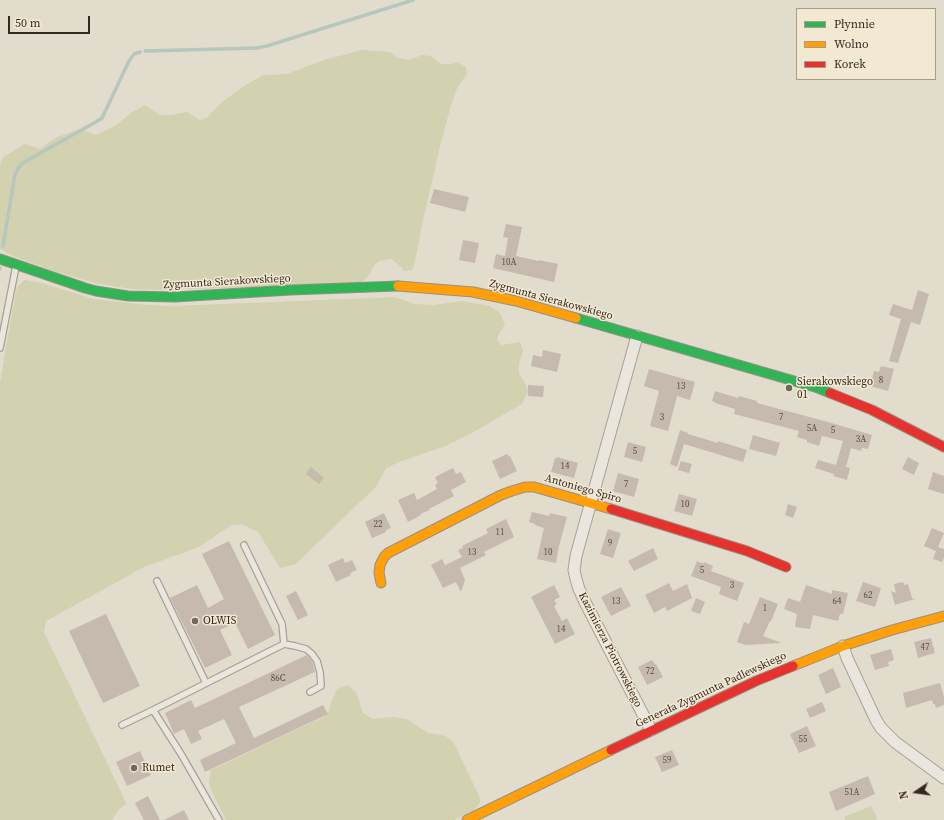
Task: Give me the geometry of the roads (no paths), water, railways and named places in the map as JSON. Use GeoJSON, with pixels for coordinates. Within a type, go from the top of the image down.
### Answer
{"type":"FeatureCollection","features":[{"type":"Feature","properties":{"kind":"street","name":"Zygmunta Sierakowskiego"},"geometry":{"type":"LineString","coordinates":[[0,259],[85,288],[112,294],[135,296],[175,297],[291,290],[397,286],[473,292],[516,301],[815,387],[872,410],[944,447]]}},
{"type":"Feature","properties":{"kind":"street","name":"Kazimierza Piotrowskiego"},"geometry":{"type":"LineString","coordinates":[[638,336],[576,556],[574,570],[579,589],[585,602],[651,730]]}},
{"type":"Feature","properties":{"kind":"street","name":"Antoniego Spiro"},"geometry":{"type":"LineString","coordinates":[[381,583],[379,574],[380,566],[388,553],[512,491],[525,487],[534,487],[591,503],[747,551],[786,567]]}},
{"type":"Feature","properties":{"kind":"street","name":"Generała Zygmunta Padlewskiego"},"geometry":{"type":"LineString","coordinates":[[467,820],[651,730],[756,681],[843,646],[944,616]]}},
{"type":"Feature","properties":{"kind":"street"},"geometry":{"type":"LineString","coordinates":[[843,646],[847,658],[881,728],[895,742],[944,778]]}},
{"type":"Feature","properties":{"kind":"lane"},"geometry":{"type":"LineString","coordinates":[[0,348],[16,264]]}},
{"type":"Feature","properties":{"kind":"lane"},"geometry":{"type":"LineString","coordinates":[[244,545],[282,624],[284,644]]}},
{"type":"Feature","properties":{"kind":"lane"},"geometry":{"type":"LineString","coordinates":[[157,581],[206,683]]}},
{"type":"Feature","properties":{"kind":"lane"},"geometry":{"type":"LineString","coordinates":[[122,725],[284,644],[306,649],[317,661],[322,686],[310,692]]}},
{"type":"Feature","properties":{"kind":"lane"},"geometry":{"type":"LineString","coordinates":[[153,710],[181,754],[219,820]]}},
{"type":"Feature","properties":{"kind":"waterway"},"geometry":{"type":"LineString","coordinates":[[145,51],[257,48],[413,0]]}},
{"type":"Feature","properties":{"kind":"waterway"},"geometry":{"type":"LineString","coordinates":[[3,246],[15,174],[21,164],[102,118],[129,61],[134,54],[140,52]]}},
{"type":"Feature","properties":{"kind":"place","name":"Sierakowskiego 01"},"geometry":{"type":"Point","coordinates":[789,388]}},
{"type":"Feature","properties":{"kind":"place","name":"OLWIS"},"geometry":{"type":"Point","coordinates":[195,621]}},
{"type":"Feature","properties":{"kind":"place","name":"Rumet"},"geometry":{"type":"Point","coordinates":[134,768]}}]}
